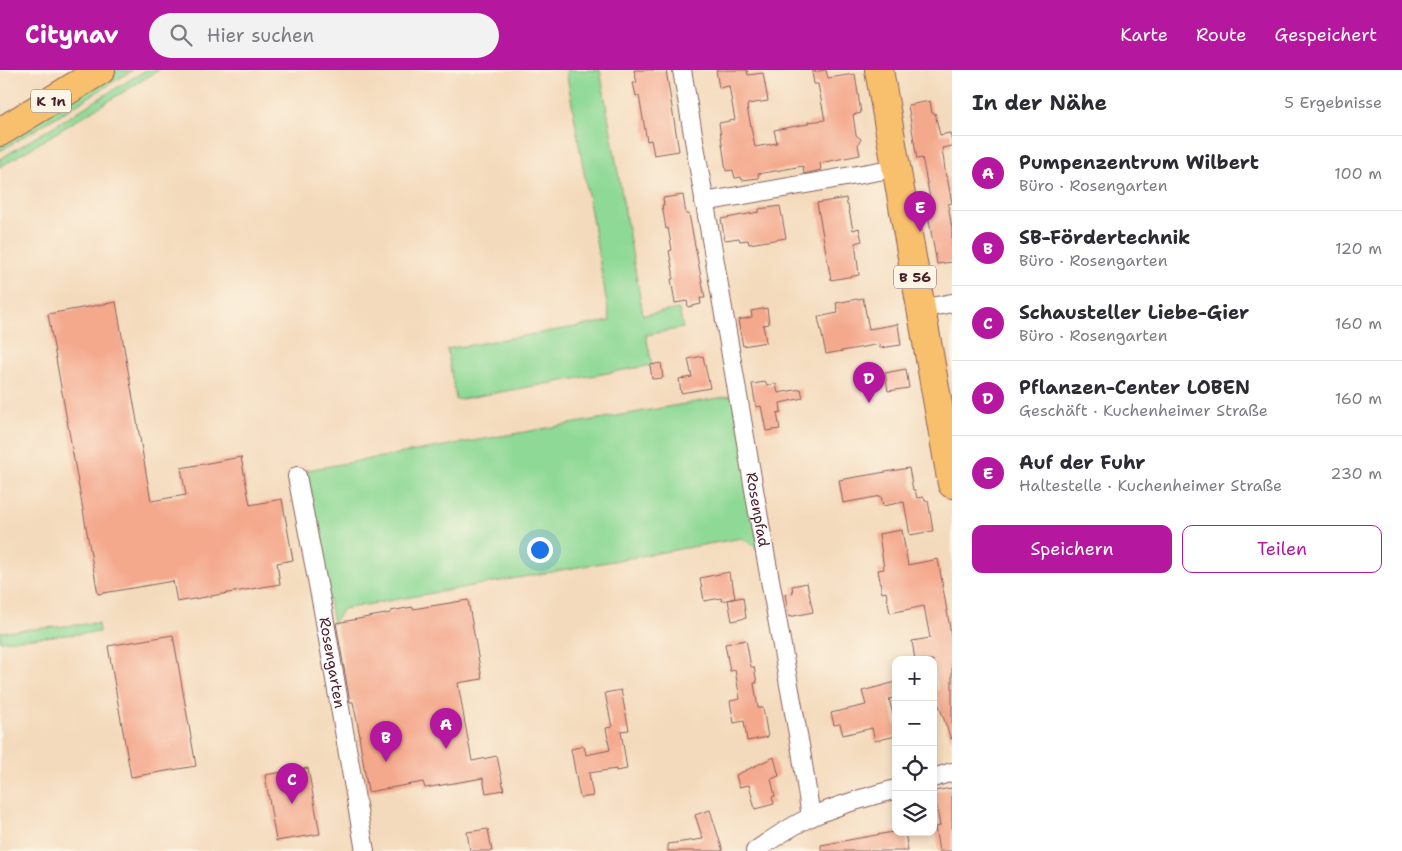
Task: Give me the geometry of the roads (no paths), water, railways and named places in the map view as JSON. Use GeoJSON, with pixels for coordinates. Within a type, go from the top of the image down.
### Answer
{"type":"FeatureCollection","features":[{"type":"Feature","properties":{"kind":"main road","name":"K 1n"},"geometry":{"type":"LineString","coordinates":[[0,132],[101,70]]}},
{"type":"Feature","properties":{"kind":"main road","name":"B 56"},"geometry":{"type":"LineString","coordinates":[[879,70],[952,484]]}},
{"type":"Feature","properties":{"kind":"street","name":"Rosenpfad"},"geometry":{"type":"LineString","coordinates":[[682,70],[811,817]]}},
{"type":"Feature","properties":{"kind":"street"},"geometry":{"type":"LineString","coordinates":[[704,202],[896,168]]}},
{"type":"Feature","properties":{"kind":"street"},"geometry":{"type":"LineString","coordinates":[[920,308],[952,303]]}},
{"type":"Feature","properties":{"kind":"street","name":"Rosengarten"},"geometry":{"type":"LineString","coordinates":[[297,476],[322,604],[365,851]]}},
{"type":"Feature","properties":{"kind":"street"},"geometry":{"type":"LineString","coordinates":[[937,777],[952,772]]}},
{"type":"Feature","properties":{"kind":"street"},"geometry":{"type":"LineString","coordinates":[[755,851],[811,817],[892,790]]}},
{"type":"Feature","properties":{"kind":"place","name":"Auf der Fuhr"},"geometry":{"type":"Point","coordinates":[920,232]}},
{"type":"Feature","properties":{"kind":"place","name":"Pflanzen-Center LOBEN"},"geometry":{"type":"Point","coordinates":[869,403]}},
{"type":"Feature","properties":{"kind":"place","name":"Pumpenzentrum Wilbert"},"geometry":{"type":"Point","coordinates":[446,749]}},
{"type":"Feature","properties":{"kind":"place","name":"SB-Fördertechnik"},"geometry":{"type":"Point","coordinates":[386,762]}},
{"type":"Feature","properties":{"kind":"place","name":"Schausteller Liebe-Gier"},"geometry":{"type":"Point","coordinates":[292,804]}}]}
